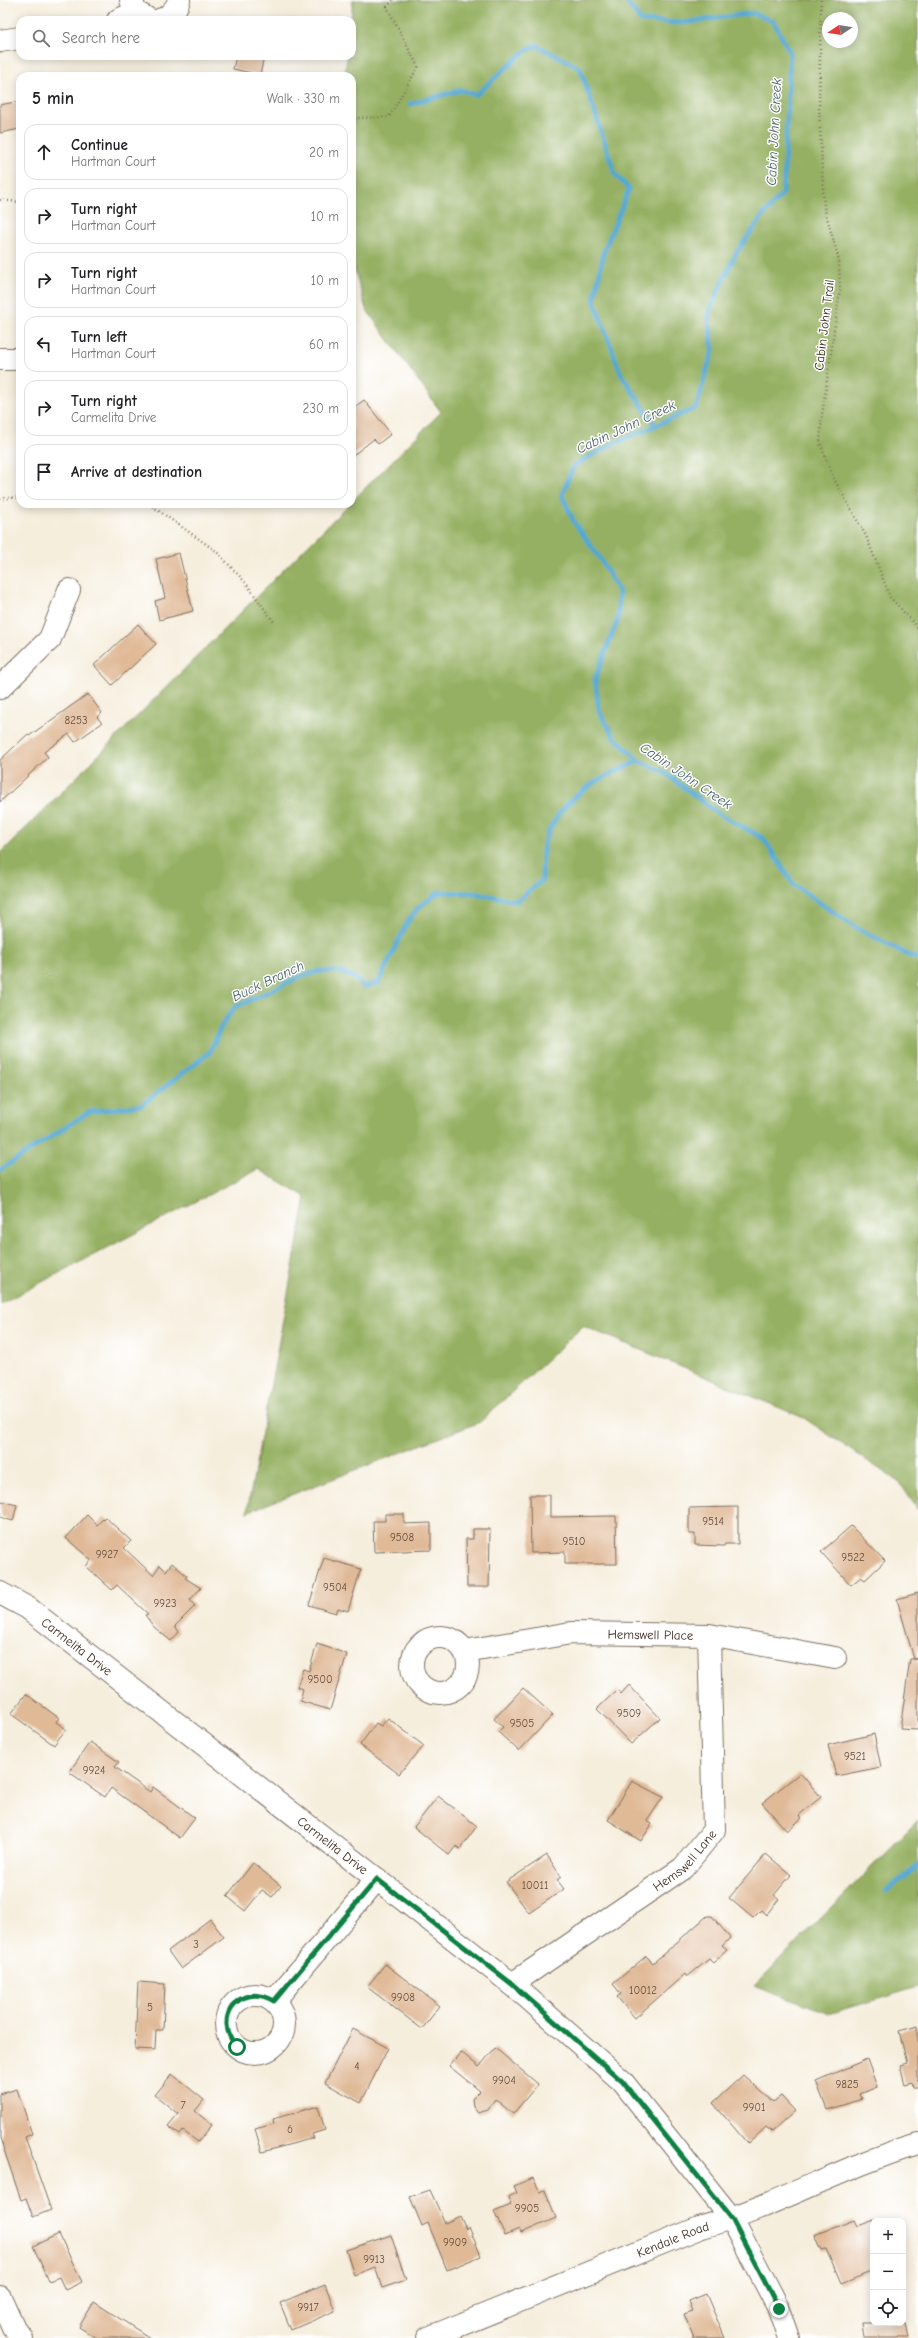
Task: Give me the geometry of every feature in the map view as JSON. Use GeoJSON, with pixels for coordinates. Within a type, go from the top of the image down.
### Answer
{"type":"FeatureCollection","features":[{"type":"Feature","properties":{"kind":"street"},"geometry":{"type":"LineString","coordinates":[[169,16],[176,9],[179,0]]}},
{"type":"Feature","properties":{"kind":"street"},"geometry":{"type":"LineString","coordinates":[[0,41],[16,39]]}},
{"type":"Feature","properties":{"kind":"street"},"geometry":{"type":"LineString","coordinates":[[0,360],[16,359]]}},
{"type":"Feature","properties":{"kind":"street"},"geometry":{"type":"LineString","coordinates":[[0,688],[50,639],[69,590]]}},
{"type":"Feature","properties":{"kind":"street","name":"Carmelita Drive"},"geometry":{"type":"LineString","coordinates":[[0,1593],[28,1608],[512,1984],[622,2081],[732,2219],[779,2309],[789,2338]]}},
{"type":"Feature","properties":{"kind":"street","name":"Hemswell Place"},"geometry":{"type":"LineString","coordinates":[[465,1651],[571,1633],[709,1635],[836,1658]]}},
{"type":"Feature","properties":{"kind":"street","name":"Hemswell Lane"},"geometry":{"type":"LineString","coordinates":[[512,1984],[683,1868],[714,1830],[709,1635]]}},
{"type":"Feature","properties":{"kind":"street"},"geometry":{"type":"LineString","coordinates":[[274,2001],[377,1879]]}},
{"type":"Feature","properties":{"kind":"street","name":"Kendale Road"},"geometry":{"type":"LineString","coordinates":[[428,2338],[699,2228],[732,2219],[885,2154],[918,2144]]}},
{"type":"Feature","properties":{"kind":"street"},"geometry":{"type":"LineString","coordinates":[[0,2297],[14,2328],[22,2338]]}},
{"type":"Feature","properties":{"kind":"path"},"geometry":{"type":"LineString","coordinates":[[356,118],[389,117],[418,67],[387,7],[393,0]]}},
{"type":"Feature","properties":{"kind":"path","name":"Cabin John Trail"},"geometry":{"type":"LineString","coordinates":[[821,0],[819,107],[824,208],[839,260],[840,290],[822,415],[820,443],[834,479],[866,536],[890,597],[918,628]]}},
{"type":"Feature","properties":{"kind":"path"},"geometry":{"type":"LineString","coordinates":[[0,200],[16,202]]}},
{"type":"Feature","properties":{"kind":"path"},"geometry":{"type":"LineString","coordinates":[[0,499],[16,497]]}},
{"type":"Feature","properties":{"kind":"path"},"geometry":{"type":"LineString","coordinates":[[155,508],[216,551],[244,582],[274,622]]}},
{"type":"Feature","properties":{"kind":"green space"},"geometry":{"type":"Polygon","coordinates":[[[353,0],[918,0],[918,1510],[900,1483],[804,1418],[583,1326],[480,1422],[247,1512],[306,1197],[258,1169],[0,1304],[0,854],[345,508],[356,508],[356,497],[441,412],[366,309],[356,275],[356,72],[345,72],[347,60],[356,60],[356,16],[351,16],[353,0]]]}},
{"type":"Feature","properties":{"kind":"green space"},"geometry":{"type":"Polygon","coordinates":[[[918,1820],[918,1987],[829,2014],[754,1986],[918,1820]]]}},
{"type":"Feature","properties":{"kind":"building"},"geometry":{"type":"Polygon","coordinates":[[[235,60],[263,60],[261,72],[246,72],[233,69],[235,60]]]}},
{"type":"Feature","properties":{"kind":"building"},"geometry":{"type":"Polygon","coordinates":[[[16,102],[16,130],[0,133],[0,105],[16,102]]]}},
{"type":"Feature","properties":{"kind":"building"},"geometry":{"type":"Polygon","coordinates":[[[364,400],[391,434],[378,444],[374,439],[356,453],[356,406],[364,400]]]}},
{"type":"Feature","properties":{"kind":"building"},"geometry":{"type":"Polygon","coordinates":[[[179,553],[193,611],[159,620],[155,601],[165,598],[156,559],[179,553]]]}},
{"type":"Feature","properties":{"kind":"building"},"geometry":{"type":"Polygon","coordinates":[[[138,624],[156,644],[112,685],[94,665],[138,624]]]}},
{"type":"Feature","properties":{"kind":"building"},"geometry":{"type":"Polygon","coordinates":[[[88,694],[102,713],[97,717],[102,723],[75,742],[69,734],[44,752],[48,757],[0,802],[0,760],[28,734],[29,736],[88,694]]]}},
{"type":"Feature","properties":{"kind":"building"},"geometry":{"type":"Polygon","coordinates":[[[530,1495],[550,1495],[550,1517],[616,1516],[617,1564],[565,1564],[565,1552],[531,1553],[530,1495]]]}},
{"type":"Feature","properties":{"kind":"building"},"geometry":{"type":"Polygon","coordinates":[[[0,1501],[17,1505],[13,1521],[0,1517],[0,1501]]]}},
{"type":"Feature","properties":{"kind":"building"},"geometry":{"type":"Polygon","coordinates":[[[738,1507],[738,1544],[725,1544],[724,1546],[695,1545],[695,1534],[689,1534],[689,1508],[738,1507]]]}},
{"type":"Feature","properties":{"kind":"building"},"geometry":{"type":"Polygon","coordinates":[[[385,1514],[404,1514],[404,1524],[431,1523],[431,1550],[374,1552],[373,1521],[385,1521],[385,1514]]]}},
{"type":"Feature","properties":{"kind":"building"},"geometry":{"type":"Polygon","coordinates":[[[87,1515],[97,1525],[105,1517],[131,1541],[124,1548],[153,1575],[160,1565],[166,1571],[172,1563],[187,1576],[185,1578],[201,1588],[190,1600],[195,1606],[175,1626],[179,1632],[171,1641],[154,1627],[145,1615],[148,1614],[117,1585],[112,1590],[86,1566],[91,1560],[66,1538],[87,1515]]]}},
{"type":"Feature","properties":{"kind":"building"},"geometry":{"type":"Polygon","coordinates":[[[851,1526],[885,1561],[865,1580],[861,1577],[851,1585],[821,1552],[851,1526]]]}},
{"type":"Feature","properties":{"kind":"building"},"geometry":{"type":"Polygon","coordinates":[[[473,1529],[490,1529],[489,1587],[467,1587],[466,1539],[473,1539],[473,1529]]]}},
{"type":"Feature","properties":{"kind":"building"},"geometry":{"type":"Polygon","coordinates":[[[324,1558],[361,1569],[348,1611],[338,1608],[336,1613],[309,1605],[324,1558]]]}},
{"type":"Feature","properties":{"kind":"building"},"geometry":{"type":"Polygon","coordinates":[[[918,1593],[918,1730],[900,1729],[910,1659],[914,1659],[897,1599],[918,1593]]]}},
{"type":"Feature","properties":{"kind":"building"},"geometry":{"type":"Polygon","coordinates":[[[317,1644],[347,1654],[330,1710],[300,1701],[303,1689],[297,1687],[303,1669],[309,1671],[317,1644]]]}},
{"type":"Feature","properties":{"kind":"building"},"geometry":{"type":"Polygon","coordinates":[[[629,1685],[660,1718],[631,1744],[597,1709],[617,1690],[621,1694],[629,1685]]]}},
{"type":"Feature","properties":{"kind":"building"},"geometry":{"type":"Polygon","coordinates":[[[523,1688],[553,1715],[519,1751],[498,1732],[503,1727],[494,1719],[523,1688]]]}},
{"type":"Feature","properties":{"kind":"building"},"geometry":{"type":"Polygon","coordinates":[[[26,1694],[59,1718],[56,1722],[66,1729],[54,1745],[11,1714],[26,1694]]]}},
{"type":"Feature","properties":{"kind":"building"},"geometry":{"type":"Polygon","coordinates":[[[388,1718],[424,1746],[399,1774],[360,1745],[376,1723],[381,1726],[388,1718]]]}},
{"type":"Feature","properties":{"kind":"building"},"geometry":{"type":"Polygon","coordinates":[[[874,1734],[881,1767],[836,1776],[828,1745],[874,1734]]]}},
{"type":"Feature","properties":{"kind":"building"},"geometry":{"type":"Polygon","coordinates":[[[90,1742],[119,1762],[115,1767],[150,1792],[153,1787],[195,1818],[180,1838],[111,1788],[105,1797],[69,1772],[90,1742]]]}},
{"type":"Feature","properties":{"kind":"building"},"geometry":{"type":"Polygon","coordinates":[[[800,1773],[821,1797],[799,1815],[802,1818],[787,1831],[762,1803],[800,1773]]]}},
{"type":"Feature","properties":{"kind":"building"},"geometry":{"type":"Polygon","coordinates":[[[632,1781],[663,1797],[647,1821],[652,1824],[641,1841],[608,1820],[632,1781]]]}},
{"type":"Feature","properties":{"kind":"building"},"geometry":{"type":"Polygon","coordinates":[[[438,1796],[477,1826],[460,1849],[456,1846],[449,1855],[414,1827],[438,1796]]]}},
{"type":"Feature","properties":{"kind":"building"},"geometry":{"type":"Polygon","coordinates":[[[766,1854],[791,1875],[774,1895],[779,1899],[766,1915],[761,1910],[753,1918],[729,1898],[766,1854]]]}},
{"type":"Feature","properties":{"kind":"building"},"geometry":{"type":"Polygon","coordinates":[[[547,1855],[561,1877],[557,1880],[564,1889],[529,1913],[506,1882],[547,1855]]]}},
{"type":"Feature","properties":{"kind":"building"},"geometry":{"type":"Polygon","coordinates":[[[253,1863],[281,1886],[272,1897],[262,1890],[245,1911],[227,1896],[253,1863]]]}},
{"type":"Feature","properties":{"kind":"building"},"geometry":{"type":"Polygon","coordinates":[[[707,1916],[712,1916],[730,1938],[722,1946],[727,1950],[713,1963],[709,1959],[687,1977],[685,1974],[635,2018],[617,1997],[621,1994],[613,1984],[646,1956],[653,1963],[707,1916]]]}},
{"type":"Feature","properties":{"kind":"building"},"geometry":{"type":"Polygon","coordinates":[[[210,1919],[224,1937],[181,1969],[168,1951],[210,1919]]]}},
{"type":"Feature","properties":{"kind":"building"},"geometry":{"type":"Polygon","coordinates":[[[385,1964],[440,2006],[422,2029],[367,1987],[385,1964]]]}},
{"type":"Feature","properties":{"kind":"building"},"geometry":{"type":"Polygon","coordinates":[[[138,1982],[165,1984],[163,2030],[156,2030],[155,2050],[135,2049],[138,1982]]]}},
{"type":"Feature","properties":{"kind":"building"},"geometry":{"type":"Polygon","coordinates":[[[918,2026],[918,2087],[913,2087],[912,2082],[905,2084],[900,2065],[907,2063],[899,2031],[918,2026]]]}},
{"type":"Feature","properties":{"kind":"building"},"geometry":{"type":"Polygon","coordinates":[[[353,2029],[388,2048],[361,2103],[325,2083],[353,2029]]]}},
{"type":"Feature","properties":{"kind":"building"},"geometry":{"type":"Polygon","coordinates":[[[495,2048],[538,2084],[513,2114],[495,2099],[488,2110],[478,2113],[473,2107],[472,2099],[480,2091],[449,2066],[461,2052],[479,2067],[495,2048]]]}},
{"type":"Feature","properties":{"kind":"building"},"geometry":{"type":"Polygon","coordinates":[[[867,2059],[877,2087],[860,2094],[862,2099],[827,2110],[816,2081],[867,2059]]]}},
{"type":"Feature","properties":{"kind":"building"},"geometry":{"type":"Polygon","coordinates":[[[172,2074],[204,2100],[195,2111],[212,2125],[198,2142],[183,2131],[180,2135],[168,2126],[178,2114],[155,2095],[172,2074]]]}},
{"type":"Feature","properties":{"kind":"building"},"geometry":{"type":"Polygon","coordinates":[[[743,2075],[773,2102],[781,2096],[795,2111],[772,2132],[766,2127],[748,2144],[713,2103],[743,2075]]]}},
{"type":"Feature","properties":{"kind":"building"},"geometry":{"type":"Polygon","coordinates":[[[17,2089],[32,2134],[25,2137],[51,2210],[33,2217],[26,2198],[21,2200],[0,2138],[0,2094],[17,2089]]]}},
{"type":"Feature","properties":{"kind":"building"},"geometry":{"type":"Polygon","coordinates":[[[318,2106],[325,2130],[312,2134],[314,2138],[262,2152],[255,2129],[274,2124],[273,2119],[318,2106]]]}},
{"type":"Feature","properties":{"kind":"building"},"geometry":{"type":"Polygon","coordinates":[[[533,2178],[540,2192],[545,2190],[556,2218],[521,2233],[519,2229],[505,2235],[494,2212],[511,2205],[508,2197],[517,2193],[514,2186],[533,2178]]]}},
{"type":"Feature","properties":{"kind":"building"},"geometry":{"type":"Polygon","coordinates":[[[430,2190],[445,2223],[460,2216],[466,2229],[469,2227],[481,2256],[447,2270],[428,2223],[422,2226],[410,2197],[430,2190]]]}},
{"type":"Feature","properties":{"kind":"building"},"geometry":{"type":"Polygon","coordinates":[[[854,2220],[857,2226],[870,2221],[870,2272],[841,2284],[826,2249],[822,2250],[815,2235],[854,2220]]]}},
{"type":"Feature","properties":{"kind":"building"},"geometry":{"type":"Polygon","coordinates":[[[59,2234],[82,2282],[65,2290],[59,2277],[49,2281],[33,2246],[59,2234]]]}},
{"type":"Feature","properties":{"kind":"building"},"geometry":{"type":"Polygon","coordinates":[[[391,2235],[406,2280],[382,2288],[375,2267],[354,2275],[346,2250],[391,2235]]]}},
{"type":"Feature","properties":{"kind":"building"},"geometry":{"type":"Polygon","coordinates":[[[325,2284],[335,2311],[291,2330],[280,2303],[325,2284]]]}},
{"type":"Feature","properties":{"kind":"building"},"geometry":{"type":"Polygon","coordinates":[[[706,2294],[725,2338],[694,2338],[684,2314],[693,2311],[689,2301],[706,2294]]]}},
{"type":"Feature","properties":{"kind":"building"},"geometry":{"type":"Polygon","coordinates":[[[94,2302],[150,2338],[96,2338],[79,2327],[94,2302]]]}},
{"type":"Feature","properties":{"kind":"building"},"geometry":{"type":"Polygon","coordinates":[[[862,2323],[870,2323],[870,2326],[906,2326],[906,2323],[909,2338],[864,2338],[862,2323]]]}},
{"type":"Feature","properties":{"kind":"waterway","name":"Cabin John Creek"},"geometry":{"type":"LineString","coordinates":[[625,0],[641,21],[683,23],[753,13],[773,21],[790,52],[783,193],[761,218],[736,253],[708,313],[713,349],[696,408],[613,444],[574,465],[562,495],[574,522],[601,560],[619,592],[618,619],[595,679],[599,711],[614,737],[639,761],[664,772],[719,814],[763,838],[794,885],[855,927],[908,955],[918,958]]}},
{"type":"Feature","properties":{"kind":"waterway"},"geometry":{"type":"LineString","coordinates":[[410,104],[461,90],[476,95],[524,52],[536,45],[580,68],[615,174],[629,189],[604,251],[594,300],[621,374],[655,425]]}},
{"type":"Feature","properties":{"kind":"waterway","name":"Buck Branch"},"geometry":{"type":"LineString","coordinates":[[0,1170],[89,1112],[142,1105],[210,1052],[221,1027],[234,1008],[297,978],[319,971],[342,972],[356,979],[364,987],[378,983],[408,921],[418,908],[439,892],[474,893],[517,901],[542,880],[545,841],[551,826],[560,813],[571,801],[596,782],[639,761]]}},
{"type":"Feature","properties":{"kind":"waterway"},"geometry":{"type":"LineString","coordinates":[[886,1891],[918,1866]]}},
{"type":"Feature","properties":{"kind":"route"},"geometry":{"type":"LineString","coordinates":[[237,2047],[231,2040],[226,2025],[227,2016],[230,2009],[236,2002],[250,1995],[259,1995],[274,2001],[377,1879],[512,1984],[622,2081],[732,2219],[779,2309]]}}]}
